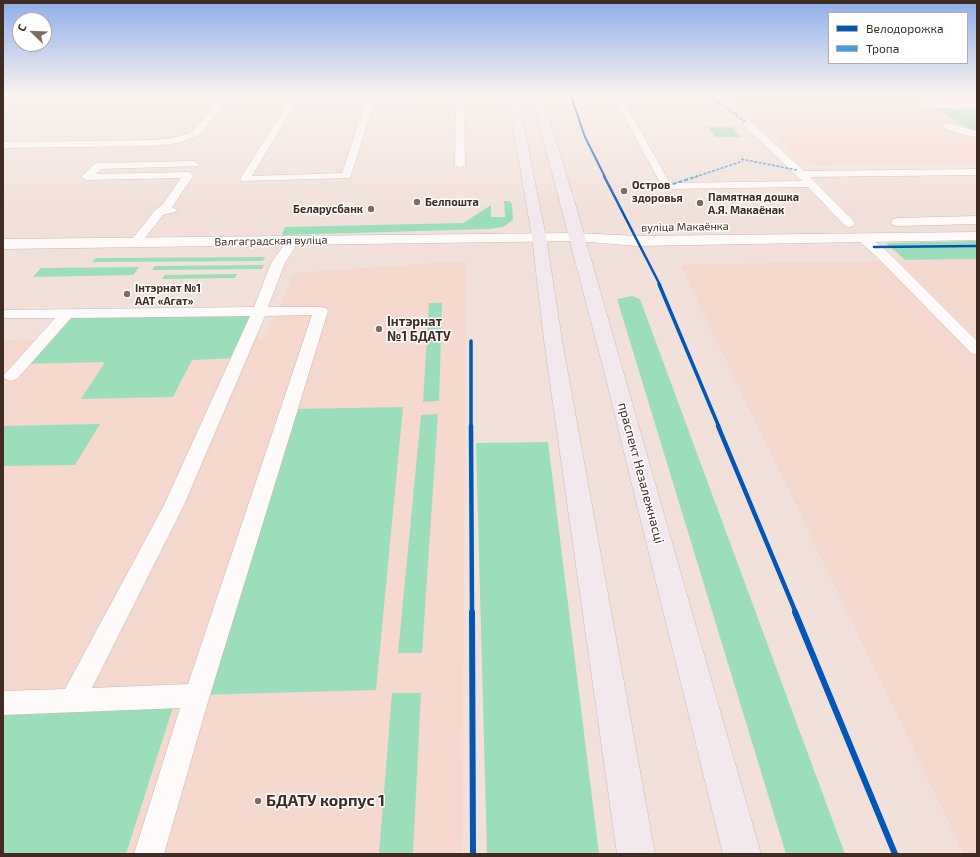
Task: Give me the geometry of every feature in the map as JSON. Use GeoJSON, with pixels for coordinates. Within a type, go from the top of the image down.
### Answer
{"type":"FeatureCollection","features":[{"type":"Feature","properties":{"kind":"main road"},"geometry":{"type":"LineString","coordinates":[[519,133],[539,237],[554,347],[636,854]]}},
{"type":"Feature","properties":{"kind":"main road","name":"праспект Незалежнасці"},"geometry":{"type":"LineString","coordinates":[[547,133],[577,237],[742,854]]}},
{"type":"Feature","properties":{"kind":"street"},"geometry":{"type":"LineString","coordinates":[[881,222],[977,220]]}},
{"type":"Feature","properties":{"kind":"street"},"geometry":{"type":"LineString","coordinates":[[826,224],[865,223]]}},
{"type":"Feature","properties":{"kind":"street","name":"вуліца Макаёнка"},"geometry":{"type":"LineString","coordinates":[[577,237],[632,228],[748,225]]}},
{"type":"Feature","properties":{"kind":"street","name":"вуліца Макаёнка"},"geometry":{"type":"LineString","coordinates":[[577,237],[638,241],[977,236]]}},
{"type":"Feature","properties":{"kind":"street","name":"Валгаградская вуліца"},"geometry":{"type":"LineString","coordinates":[[3,244],[577,237]]}},
{"type":"Feature","properties":{"kind":"lane"},"geometry":{"type":"LineString","coordinates":[[3,145],[155,143],[178,140],[196,133]]}},
{"type":"Feature","properties":{"kind":"lane"},"geometry":{"type":"LineString","coordinates":[[273,133],[245,179],[346,176],[360,133]]}},
{"type":"Feature","properties":{"kind":"lane"},"geometry":{"type":"LineString","coordinates":[[460,133],[460,165]]}},
{"type":"Feature","properties":{"kind":"lane"},"geometry":{"type":"LineString","coordinates":[[637,133],[667,186],[811,184]]}},
{"type":"Feature","properties":{"kind":"lane"},"geometry":{"type":"LineString","coordinates":[[758,133],[801,174],[849,223]]}},
{"type":"Feature","properties":{"kind":"lane"},"geometry":{"type":"LineString","coordinates":[[136,243],[159,212],[166,207],[189,175],[86,177],[98,166],[194,164]]}},
{"type":"Feature","properties":{"kind":"lane"},"geometry":{"type":"LineString","coordinates":[[801,174],[977,172]]}},
{"type":"Feature","properties":{"kind":"lane"},"geometry":{"type":"LineString","coordinates":[[159,212],[176,210],[189,192]]}},
{"type":"Feature","properties":{"kind":"lane"},"geometry":{"type":"LineString","coordinates":[[863,238],[882,254],[977,350]]}},
{"type":"Feature","properties":{"kind":"lane"},"geometry":{"type":"LineString","coordinates":[[72,701],[174,505],[259,312],[278,263],[292,241]]}},
{"type":"Feature","properties":{"kind":"lane"},"geometry":{"type":"LineString","coordinates":[[3,314],[321,311],[197,695],[149,854]]}},
{"type":"Feature","properties":{"kind":"lane"},"geometry":{"type":"LineString","coordinates":[[11,376],[66,314]]}},
{"type":"Feature","properties":{"kind":"lane"},"geometry":{"type":"LineString","coordinates":[[3,703],[197,695]]}},
{"type":"Feature","properties":{"kind":"shaded area"},"geometry":{"type":"Polygon","coordinates":[[[771,133],[977,133],[977,162],[807,166],[771,133]]]}},
{"type":"Feature","properties":{"kind":"shaded area"},"geometry":{"type":"Polygon","coordinates":[[[977,259],[977,854],[964,854],[680,265],[977,259]]]}},
{"type":"Feature","properties":{"kind":"shaded area"},"geometry":{"type":"Polygon","coordinates":[[[466,261],[462,854],[3,854],[3,340],[265,338],[294,273],[466,261]]]}},
{"type":"Feature","properties":{"kind":"green space"},"geometry":{"type":"Polygon","coordinates":[[[713,133],[737,133],[741,137],[716,137],[713,133]]]}},
{"type":"Feature","properties":{"kind":"green space"},"geometry":{"type":"Polygon","coordinates":[[[504,201],[510,201],[512,204],[513,220],[503,227],[489,229],[282,235],[285,227],[463,223],[491,205],[491,217],[505,217],[504,201]]]}},
{"type":"Feature","properties":{"kind":"green space"},"geometry":{"type":"Polygon","coordinates":[[[977,241],[977,259],[905,260],[886,243],[977,241]]]}},
{"type":"Feature","properties":{"kind":"green space"},"geometry":{"type":"Polygon","coordinates":[[[265,257],[263,261],[92,262],[96,258],[265,257]]]}},
{"type":"Feature","properties":{"kind":"green space"},"geometry":{"type":"Polygon","coordinates":[[[264,265],[262,269],[152,270],[155,266],[264,265]]]}},
{"type":"Feature","properties":{"kind":"green space"},"geometry":{"type":"Polygon","coordinates":[[[139,267],[133,275],[33,277],[41,268],[139,267]]]}},
{"type":"Feature","properties":{"kind":"green space"},"geometry":{"type":"Polygon","coordinates":[[[237,274],[235,278],[162,279],[165,275],[237,274]]]}},
{"type":"Feature","properties":{"kind":"green space"},"geometry":{"type":"Polygon","coordinates":[[[632,296],[640,299],[845,854],[786,854],[617,299],[632,296]]]}},
{"type":"Feature","properties":{"kind":"green space"},"geometry":{"type":"Polygon","coordinates":[[[429,303],[442,303],[439,401],[423,402],[429,303]]]}},
{"type":"Feature","properties":{"kind":"green space"},"geometry":{"type":"Polygon","coordinates":[[[259,312],[239,358],[192,360],[173,397],[81,399],[105,362],[22,364],[66,314],[259,312]]]}},
{"type":"Feature","properties":{"kind":"green space"},"geometry":{"type":"Polygon","coordinates":[[[403,407],[376,690],[197,695],[294,409],[403,407]]]}},
{"type":"Feature","properties":{"kind":"green space"},"geometry":{"type":"Polygon","coordinates":[[[438,414],[422,653],[398,653],[421,415],[438,414]]]}},
{"type":"Feature","properties":{"kind":"green space"},"geometry":{"type":"Polygon","coordinates":[[[100,424],[75,465],[3,466],[3,426],[100,424]]]}},
{"type":"Feature","properties":{"kind":"green space"},"geometry":{"type":"Polygon","coordinates":[[[548,442],[599,854],[487,854],[476,443],[548,442]]]}},
{"type":"Feature","properties":{"kind":"green space"},"geometry":{"type":"Polygon","coordinates":[[[392,693],[421,693],[413,854],[379,854],[392,693]]]}},
{"type":"Feature","properties":{"kind":"green space"},"geometry":{"type":"Polygon","coordinates":[[[173,707],[126,854],[3,854],[3,712],[173,707]]]}},
{"type":"Feature","properties":{"kind":"marked path"},"geometry":{"type":"LineString","coordinates":[[741,159],[797,170]]}},
{"type":"Feature","properties":{"kind":"marked path"},"geometry":{"type":"LineString","coordinates":[[667,186],[743,161]]}},
{"type":"Feature","properties":{"kind":"cycle path"},"geometry":{"type":"LineString","coordinates":[[584,133],[661,288],[895,854]]}},
{"type":"Feature","properties":{"kind":"cycle path"},"geometry":{"type":"LineString","coordinates":[[874,247],[977,246]]}},
{"type":"Feature","properties":{"kind":"cycle path"},"geometry":{"type":"LineString","coordinates":[[471,341],[473,854]]}},
{"type":"Feature","properties":{"kind":"place","name":"Остров здоровья"},"geometry":{"type":"Point","coordinates":[624,191]}},
{"type":"Feature","properties":{"kind":"place","name":"Белпошта"},"geometry":{"type":"Point","coordinates":[417,202]}},
{"type":"Feature","properties":{"kind":"place","name":"Памятная дошка А.Я. Макаёнак"},"geometry":{"type":"Point","coordinates":[700,203]}},
{"type":"Feature","properties":{"kind":"place","name":"Беларусбанк"},"geometry":{"type":"Point","coordinates":[371,209]}},
{"type":"Feature","properties":{"kind":"place","name":"Інтэрнат №1 ААТ «Агат»"},"geometry":{"type":"Point","coordinates":[127,294]}},
{"type":"Feature","properties":{"kind":"place","name":"Інтэрнат №1 БДАТУ"},"geometry":{"type":"Point","coordinates":[379,329]}},
{"type":"Feature","properties":{"kind":"place","name":"БДАТУ корпус 1"},"geometry":{"type":"Point","coordinates":[258,801]}}]}
